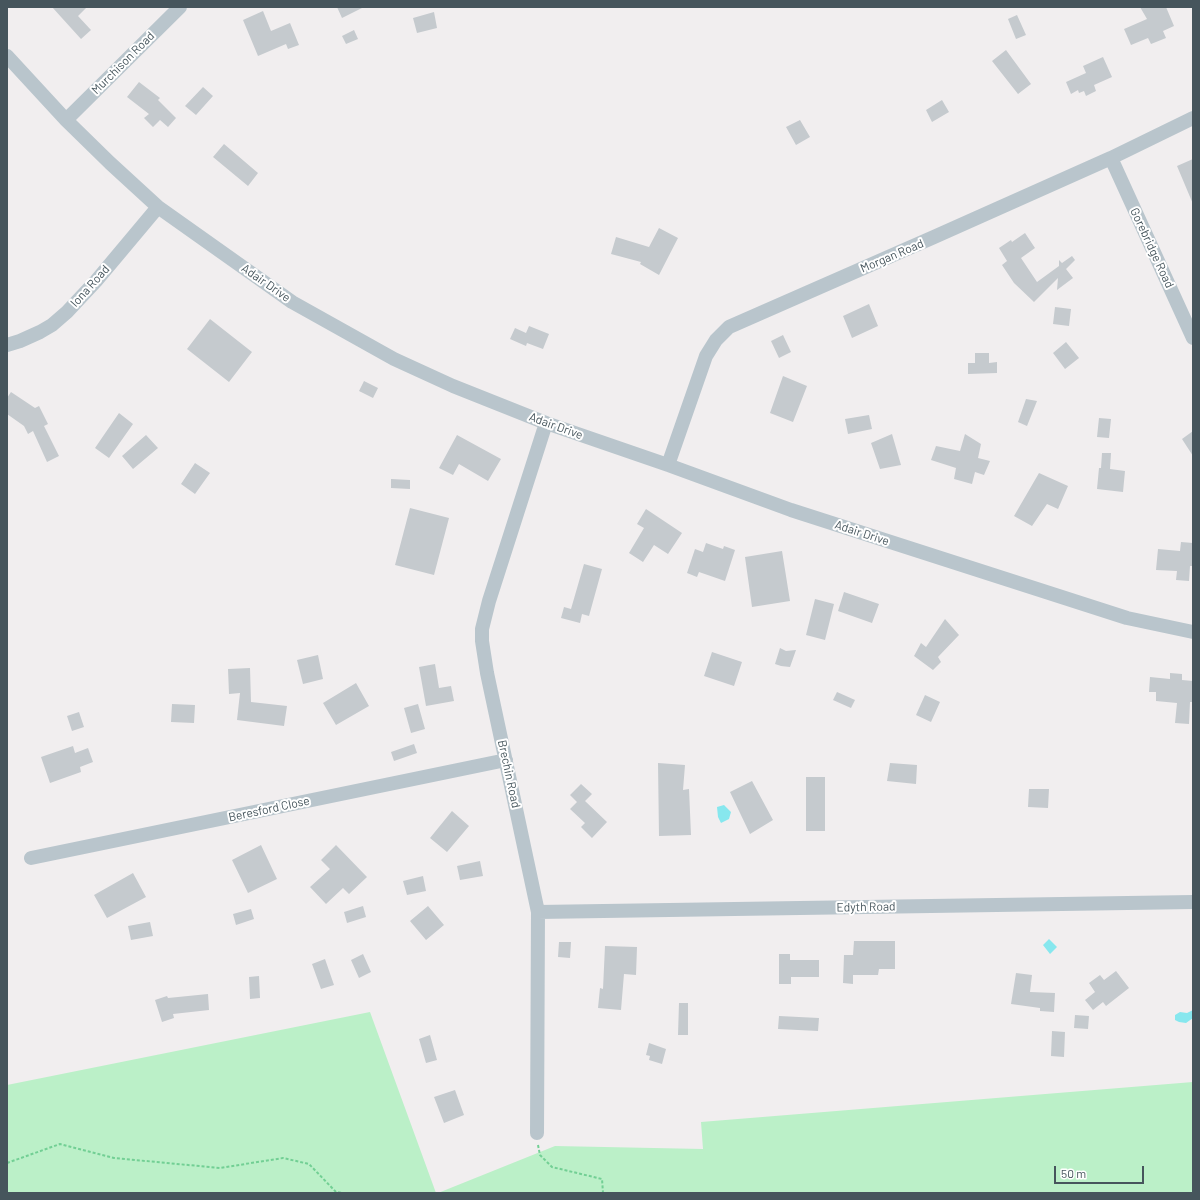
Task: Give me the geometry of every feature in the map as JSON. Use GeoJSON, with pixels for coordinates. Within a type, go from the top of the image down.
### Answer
{"type":"FeatureCollection","features":[{"type":"Feature","properties":{"kind":"street","name":"Murchison Road"},"geometry":{"type":"LineString","coordinates":[[66,120],[180,7]]}},
{"type":"Feature","properties":{"kind":"street","name":"Adair Drive"},"geometry":{"type":"LineString","coordinates":[[7,56],[66,120],[158,207],[292,302],[394,359],[453,386],[546,423],[668,465],[791,510],[1127,618],[1193,632]]}},
{"type":"Feature","properties":{"kind":"street","name":"Morgan Road"},"geometry":{"type":"LineString","coordinates":[[668,465],[706,356],[716,340],[730,327],[934,238],[1111,158],[1193,118]]}},
{"type":"Feature","properties":{"kind":"street","name":"Gorebridge Road"},"geometry":{"type":"LineString","coordinates":[[1111,158],[1193,338]]}},
{"type":"Feature","properties":{"kind":"street","name":"Iona Road"},"geometry":{"type":"LineString","coordinates":[[7,345],[40,332],[52,325],[67,312],[158,207]]}},
{"type":"Feature","properties":{"kind":"street","name":"Brechin Road"},"geometry":{"type":"LineString","coordinates":[[537,1133],[538,912],[487,673],[482,641],[482,629],[489,601],[546,423]]}},
{"type":"Feature","properties":{"kind":"street","name":"Beresford Close"},"geometry":{"type":"LineString","coordinates":[[31,858],[506,760]]}},
{"type":"Feature","properties":{"kind":"street","name":"Edyth Road"},"geometry":{"type":"LineString","coordinates":[[538,912],[1193,902]]}},
{"type":"Feature","properties":{"kind":"path"},"geometry":{"type":"LineString","coordinates":[[537,1133],[540,1155],[552,1167],[602,1179],[603,1193]]}},
{"type":"Feature","properties":{"kind":"path"},"geometry":{"type":"LineString","coordinates":[[7,1163],[60,1144],[114,1158],[220,1168],[283,1158],[309,1164],[336,1192],[342,1193]]}},
{"type":"Feature","properties":{"kind":"green space"},"geometry":{"type":"Polygon","coordinates":[[[370,1012],[436,1193],[7,1193],[7,1085],[370,1012]]]}},
{"type":"Feature","properties":{"kind":"green space"},"geometry":{"type":"Polygon","coordinates":[[[1193,1082],[1193,1193],[438,1193],[555,1146],[703,1149],[701,1122],[1193,1082]]]}},
{"type":"Feature","properties":{"kind":"water"},"geometry":{"type":"Polygon","coordinates":[[[724,805],[731,812],[729,819],[721,823],[718,817],[717,807],[724,805]]]}},
{"type":"Feature","properties":{"kind":"water"},"geometry":{"type":"Polygon","coordinates":[[[1049,939],[1057,947],[1050,954],[1043,945],[1049,939]]]}},
{"type":"Feature","properties":{"kind":"water"},"geometry":{"type":"Polygon","coordinates":[[[1193,1010],[1193,1018],[1186,1023],[1175,1020],[1175,1015],[1180,1012],[1187,1013],[1193,1010]]]}},
{"type":"Feature","properties":{"kind":"building"},"geometry":{"type":"Polygon","coordinates":[[[52,7],[87,7],[78,16],[91,30],[81,39],[52,7]]]}},
{"type":"Feature","properties":{"kind":"building"},"geometry":{"type":"Polygon","coordinates":[[[337,7],[364,7],[342,18],[337,7]]]}},
{"type":"Feature","properties":{"kind":"building"},"geometry":{"type":"Polygon","coordinates":[[[1140,7],[1166,7],[1174,26],[1163,31],[1166,38],[1151,44],[1148,38],[1131,45],[1124,29],[1147,19],[1140,7]]]}},
{"type":"Feature","properties":{"kind":"building"},"geometry":{"type":"Polygon","coordinates":[[[263,11],[271,31],[290,23],[299,45],[288,49],[286,44],[258,56],[243,20],[263,11]]]}},
{"type":"Feature","properties":{"kind":"building"},"geometry":{"type":"Polygon","coordinates":[[[434,12],[437,28],[417,33],[413,18],[434,12]]]}},
{"type":"Feature","properties":{"kind":"building"},"geometry":{"type":"Polygon","coordinates":[[[1017,15],[1026,35],[1016,39],[1008,19],[1017,15]]]}},
{"type":"Feature","properties":{"kind":"building"},"geometry":{"type":"Polygon","coordinates":[[[354,30],[358,39],[346,44],[342,36],[354,30]]]}},
{"type":"Feature","properties":{"kind":"building"},"geometry":{"type":"Polygon","coordinates":[[[1006,50],[1031,84],[1018,94],[992,61],[1006,50]]]}},
{"type":"Feature","properties":{"kind":"building"},"geometry":{"type":"Polygon","coordinates":[[[1103,57],[1112,77],[1094,85],[1096,91],[1086,96],[1084,91],[1079,93],[1078,90],[1071,94],[1066,82],[1086,73],[1083,66],[1103,57]]]}},
{"type":"Feature","properties":{"kind":"building"},"geometry":{"type":"Polygon","coordinates":[[[139,82],[160,98],[158,100],[176,118],[168,127],[160,120],[153,127],[144,118],[149,114],[127,97],[139,82]]]}},
{"type":"Feature","properties":{"kind":"building"},"geometry":{"type":"Polygon","coordinates":[[[203,87],[213,96],[196,115],[185,106],[203,87]]]}},
{"type":"Feature","properties":{"kind":"building"},"geometry":{"type":"Polygon","coordinates":[[[942,100],[949,112],[932,122],[926,110],[942,100]]]}},
{"type":"Feature","properties":{"kind":"building"},"geometry":{"type":"Polygon","coordinates":[[[800,120],[810,137],[796,145],[786,127],[800,120]]]}},
{"type":"Feature","properties":{"kind":"building"},"geometry":{"type":"Polygon","coordinates":[[[224,144],[258,173],[248,186],[213,157],[224,144]]]}},
{"type":"Feature","properties":{"kind":"building"},"geometry":{"type":"Polygon","coordinates":[[[1193,159],[1193,204],[1177,166],[1193,159]]]}},
{"type":"Feature","properties":{"kind":"building"},"geometry":{"type":"Polygon","coordinates":[[[659,228],[678,238],[659,275],[640,264],[641,262],[611,254],[616,237],[649,247],[659,228]]]}},
{"type":"Feature","properties":{"kind":"building"},"geometry":{"type":"Polygon","coordinates":[[[1025,233],[1035,248],[1021,258],[1037,282],[1059,266],[1059,260],[1062,263],[1072,256],[1075,260],[1066,269],[1073,278],[1057,290],[1058,278],[1034,302],[1014,283],[1002,265],[1007,261],[999,248],[1011,240],[1012,242],[1025,233]]]}},
{"type":"Feature","properties":{"kind":"building"},"geometry":{"type":"Polygon","coordinates":[[[869,304],[878,326],[852,338],[843,316],[869,304]]]}},
{"type":"Feature","properties":{"kind":"building"},"geometry":{"type":"Polygon","coordinates":[[[1055,307],[1071,309],[1069,326],[1053,324],[1055,307]]]}},
{"type":"Feature","properties":{"kind":"building"},"geometry":{"type":"Polygon","coordinates":[[[210,319],[252,352],[229,382],[187,349],[210,319]]]}},
{"type":"Feature","properties":{"kind":"building"},"geometry":{"type":"Polygon","coordinates":[[[529,326],[549,334],[543,349],[527,343],[526,346],[510,339],[515,328],[526,333],[529,326]]]}},
{"type":"Feature","properties":{"kind":"building"},"geometry":{"type":"Polygon","coordinates":[[[783,335],[791,352],[779,358],[771,341],[783,335]]]}},
{"type":"Feature","properties":{"kind":"building"},"geometry":{"type":"Polygon","coordinates":[[[1066,342],[1079,358],[1065,369],[1053,353],[1066,342]]]}},
{"type":"Feature","properties":{"kind":"building"},"geometry":{"type":"Polygon","coordinates":[[[975,353],[989,353],[989,363],[997,362],[997,373],[968,374],[968,363],[975,363],[975,353]]]}},
{"type":"Feature","properties":{"kind":"building"},"geometry":{"type":"Polygon","coordinates":[[[783,376],[807,386],[793,422],[770,413],[783,376]]]}},
{"type":"Feature","properties":{"kind":"building"},"geometry":{"type":"Polygon","coordinates":[[[364,381],[378,388],[373,398],[359,391],[364,381]]]}},
{"type":"Feature","properties":{"kind":"building"},"geometry":{"type":"Polygon","coordinates":[[[11,392],[35,408],[39,406],[48,424],[44,426],[59,456],[47,462],[33,431],[28,434],[24,426],[7,414],[7,398],[11,392]]]}},
{"type":"Feature","properties":{"kind":"building"},"geometry":{"type":"Polygon","coordinates":[[[1026,399],[1037,401],[1027,426],[1018,422],[1026,399]]]}},
{"type":"Feature","properties":{"kind":"building"},"geometry":{"type":"Polygon","coordinates":[[[119,413],[133,424],[109,458],[95,448],[119,413]]]}},
{"type":"Feature","properties":{"kind":"building"},"geometry":{"type":"Polygon","coordinates":[[[869,415],[872,429],[848,434],[845,419],[869,415]]]}},
{"type":"Feature","properties":{"kind":"building"},"geometry":{"type":"Polygon","coordinates":[[[1099,418],[1111,419],[1109,438],[1097,437],[1099,418]]]}},
{"type":"Feature","properties":{"kind":"building"},"geometry":{"type":"Polygon","coordinates":[[[1193,431],[1193,456],[1182,439],[1193,431]]]}},
{"type":"Feature","properties":{"kind":"building"},"geometry":{"type":"Polygon","coordinates":[[[892,434],[901,465],[880,469],[871,443],[892,434]]]}},
{"type":"Feature","properties":{"kind":"building"},"geometry":{"type":"Polygon","coordinates":[[[965,434],[981,444],[978,458],[990,461],[984,475],[975,472],[972,484],[954,479],[956,468],[931,460],[936,446],[960,451],[965,434]]]}},
{"type":"Feature","properties":{"kind":"building"},"geometry":{"type":"Polygon","coordinates":[[[146,435],[158,448],[133,469],[122,456],[146,435]]]}},
{"type":"Feature","properties":{"kind":"building"},"geometry":{"type":"Polygon","coordinates":[[[457,435],[501,459],[488,481],[459,464],[453,475],[439,468],[457,435]]]}},
{"type":"Feature","properties":{"kind":"building"},"geometry":{"type":"Polygon","coordinates":[[[1102,453],[1111,453],[1110,469],[1125,471],[1123,492],[1097,489],[1102,453]]]}},
{"type":"Feature","properties":{"kind":"building"},"geometry":{"type":"Polygon","coordinates":[[[195,463],[210,473],[195,494],[181,484],[195,463]]]}},
{"type":"Feature","properties":{"kind":"building"},"geometry":{"type":"Polygon","coordinates":[[[1039,473],[1068,486],[1058,509],[1047,504],[1032,526],[1014,516],[1039,473]]]}},
{"type":"Feature","properties":{"kind":"building"},"geometry":{"type":"Polygon","coordinates":[[[391,479],[410,480],[410,489],[391,488],[391,479]]]}},
{"type":"Feature","properties":{"kind":"building"},"geometry":{"type":"Polygon","coordinates":[[[410,508],[449,518],[434,575],[395,565],[410,508]]]}},
{"type":"Feature","properties":{"kind":"building"},"geometry":{"type":"Polygon","coordinates":[[[646,509],[682,533],[668,554],[654,545],[643,562],[629,553],[644,528],[637,524],[646,509]]]}},
{"type":"Feature","properties":{"kind":"building"},"geometry":{"type":"Polygon","coordinates":[[[1181,542],[1193,543],[1193,566],[1190,566],[1189,581],[1176,580],[1177,571],[1156,570],[1158,549],[1180,551],[1181,542]]]}},
{"type":"Feature","properties":{"kind":"building"},"geometry":{"type":"Polygon","coordinates":[[[706,543],[723,549],[724,546],[735,550],[725,581],[699,572],[697,577],[687,573],[695,549],[703,552],[706,543]]]}},
{"type":"Feature","properties":{"kind":"building"},"geometry":{"type":"Polygon","coordinates":[[[782,551],[790,601],[752,607],[745,557],[782,551]]]}},
{"type":"Feature","properties":{"kind":"building"},"geometry":{"type":"Polygon","coordinates":[[[584,564],[602,569],[589,616],[582,614],[580,623],[561,618],[564,607],[571,609],[584,564]]]}},
{"type":"Feature","properties":{"kind":"building"},"geometry":{"type":"Polygon","coordinates":[[[844,592],[879,604],[872,623],[838,611],[844,592]]]}},
{"type":"Feature","properties":{"kind":"building"},"geometry":{"type":"Polygon","coordinates":[[[815,599],[834,604],[825,640],[806,635],[815,599]]]}},
{"type":"Feature","properties":{"kind":"building"},"geometry":{"type":"Polygon","coordinates":[[[945,619],[959,635],[938,657],[941,662],[933,670],[914,656],[921,643],[926,647],[945,619]]]}},
{"type":"Feature","properties":{"kind":"building"},"geometry":{"type":"Polygon","coordinates":[[[780,648],[786,651],[796,650],[790,667],[775,664],[780,648]]]}},
{"type":"Feature","properties":{"kind":"building"},"geometry":{"type":"Polygon","coordinates":[[[712,652],[742,662],[734,686],[704,676],[712,652]]]}},
{"type":"Feature","properties":{"kind":"building"},"geometry":{"type":"Polygon","coordinates":[[[318,655],[323,679],[303,684],[297,660],[318,655]]]}},
{"type":"Feature","properties":{"kind":"building"},"geometry":{"type":"Polygon","coordinates":[[[435,664],[439,688],[451,686],[454,701],[426,706],[419,667],[435,664]]]}},
{"type":"Feature","properties":{"kind":"building"},"geometry":{"type":"Polygon","coordinates":[[[250,668],[251,702],[287,706],[284,726],[237,720],[240,693],[229,694],[228,669],[250,668]]]}},
{"type":"Feature","properties":{"kind":"building"},"geometry":{"type":"Polygon","coordinates":[[[1170,673],[1182,674],[1182,680],[1193,681],[1193,702],[1190,702],[1189,724],[1175,723],[1177,703],[1156,701],[1156,692],[1149,692],[1150,677],[1170,679],[1170,673]]]}},
{"type":"Feature","properties":{"kind":"building"},"geometry":{"type":"Polygon","coordinates":[[[356,683],[369,706],[336,725],[323,703],[356,683]]]}},
{"type":"Feature","properties":{"kind":"building"},"geometry":{"type":"Polygon","coordinates":[[[837,692],[855,700],[851,708],[833,700],[837,692]]]}},
{"type":"Feature","properties":{"kind":"building"},"geometry":{"type":"Polygon","coordinates":[[[925,695],[940,702],[931,722],[916,715],[925,695]]]}},
{"type":"Feature","properties":{"kind":"building"},"geometry":{"type":"Polygon","coordinates":[[[172,704],[195,705],[194,723],[171,722],[172,704]]]}},
{"type":"Feature","properties":{"kind":"building"},"geometry":{"type":"Polygon","coordinates":[[[418,704],[425,729],[411,733],[404,708],[418,704]]]}},
{"type":"Feature","properties":{"kind":"building"},"geometry":{"type":"Polygon","coordinates":[[[79,712],[84,727],[72,731],[67,716],[79,712]]]}},
{"type":"Feature","properties":{"kind":"building"},"geometry":{"type":"Polygon","coordinates":[[[414,744],[417,753],[394,761],[391,752],[414,744]]]}},
{"type":"Feature","properties":{"kind":"building"},"geometry":{"type":"Polygon","coordinates":[[[73,746],[75,753],[88,748],[93,762],[80,767],[81,772],[50,783],[41,757],[73,746]]]}},
{"type":"Feature","properties":{"kind":"building"},"geometry":{"type":"Polygon","coordinates":[[[658,763],[685,765],[683,790],[689,789],[691,835],[659,836],[658,763]]]}},
{"type":"Feature","properties":{"kind":"building"},"geometry":{"type":"Polygon","coordinates":[[[890,763],[917,765],[916,784],[887,781],[890,763]]]}},
{"type":"Feature","properties":{"kind":"building"},"geometry":{"type":"Polygon","coordinates":[[[806,777],[825,777],[825,831],[806,831],[806,777]]]}},
{"type":"Feature","properties":{"kind":"building"},"geometry":{"type":"Polygon","coordinates":[[[752,781],[773,820],[750,834],[730,792],[752,781]]]}},
{"type":"Feature","properties":{"kind":"building"},"geometry":{"type":"Polygon","coordinates":[[[581,784],[592,794],[585,801],[607,822],[592,838],[581,827],[585,823],[570,809],[577,802],[570,795],[581,784]]]}},
{"type":"Feature","properties":{"kind":"building"},"geometry":{"type":"Polygon","coordinates":[[[1029,789],[1049,789],[1048,808],[1028,807],[1029,789]]]}},
{"type":"Feature","properties":{"kind":"building"},"geometry":{"type":"Polygon","coordinates":[[[452,811],[469,826],[447,852],[430,838],[452,811]]]}},
{"type":"Feature","properties":{"kind":"building"},"geometry":{"type":"Polygon","coordinates":[[[261,845],[277,879],[248,893],[232,860],[261,845]]]}},
{"type":"Feature","properties":{"kind":"building"},"geometry":{"type":"Polygon","coordinates":[[[336,845],[367,877],[349,894],[343,888],[326,904],[310,887],[330,869],[321,860],[336,845]]]}},
{"type":"Feature","properties":{"kind":"building"},"geometry":{"type":"Polygon","coordinates":[[[480,861],[483,876],[460,880],[457,866],[480,861]]]}},
{"type":"Feature","properties":{"kind":"building"},"geometry":{"type":"Polygon","coordinates":[[[133,873],[146,897],[107,918],[94,895],[133,873]]]}},
{"type":"Feature","properties":{"kind":"building"},"geometry":{"type":"Polygon","coordinates":[[[423,876],[426,891],[407,895],[403,881],[423,876]]]}},
{"type":"Feature","properties":{"kind":"building"},"geometry":{"type":"Polygon","coordinates":[[[363,906],[366,917],[347,923],[344,912],[363,906]]]}},
{"type":"Feature","properties":{"kind":"building"},"geometry":{"type":"Polygon","coordinates":[[[428,906],[444,925],[426,940],[410,921],[428,906]]]}},
{"type":"Feature","properties":{"kind":"building"},"geometry":{"type":"Polygon","coordinates":[[[251,909],[254,919],[236,925],[233,914],[251,909]]]}},
{"type":"Feature","properties":{"kind":"building"},"geometry":{"type":"Polygon","coordinates":[[[150,922],[153,936],[131,940],[128,926],[150,922]]]}},
{"type":"Feature","properties":{"kind":"building"},"geometry":{"type":"Polygon","coordinates":[[[854,941],[895,941],[895,969],[879,969],[878,975],[853,975],[853,984],[843,983],[844,955],[853,955],[854,941]]]}},
{"type":"Feature","properties":{"kind":"building"},"geometry":{"type":"Polygon","coordinates":[[[559,942],[571,942],[570,958],[558,957],[559,942]]]}},
{"type":"Feature","properties":{"kind":"building"},"geometry":{"type":"Polygon","coordinates":[[[605,946],[637,947],[636,975],[624,974],[621,1010],[598,1008],[600,988],[603,989],[605,946]]]}},
{"type":"Feature","properties":{"kind":"building"},"geometry":{"type":"Polygon","coordinates":[[[363,954],[371,972],[359,978],[351,960],[363,954]]]}},
{"type":"Feature","properties":{"kind":"building"},"geometry":{"type":"Polygon","coordinates":[[[779,954],[790,954],[790,960],[819,960],[819,977],[791,977],[791,984],[779,984],[779,954]]]}},
{"type":"Feature","properties":{"kind":"building"},"geometry":{"type":"Polygon","coordinates":[[[325,959],[334,985],[321,989],[312,964],[325,959]]]}},
{"type":"Feature","properties":{"kind":"building"},"geometry":{"type":"Polygon","coordinates":[[[1116,971],[1129,988],[1106,1006],[1103,1002],[1093,1010],[1085,1000],[1095,992],[1089,983],[1100,975],[1104,980],[1116,971]]]}},
{"type":"Feature","properties":{"kind":"building"},"geometry":{"type":"Polygon","coordinates":[[[1016,973],[1032,975],[1030,992],[1055,993],[1054,1012],[1040,1011],[1040,1008],[1011,1004],[1016,973]]]}},
{"type":"Feature","properties":{"kind":"building"},"geometry":{"type":"Polygon","coordinates":[[[259,976],[260,998],[250,999],[249,977],[259,976]]]}},
{"type":"Feature","properties":{"kind":"building"},"geometry":{"type":"Polygon","coordinates":[[[208,994],[209,1010],[173,1014],[174,1018],[162,1022],[155,1000],[167,996],[168,998],[208,994]]]}},
{"type":"Feature","properties":{"kind":"building"},"geometry":{"type":"Polygon","coordinates":[[[679,1003],[688,1003],[688,1035],[678,1035],[679,1003]]]}},
{"type":"Feature","properties":{"kind":"building"},"geometry":{"type":"Polygon","coordinates":[[[1075,1015],[1089,1016],[1088,1029],[1074,1028],[1075,1015]]]}},
{"type":"Feature","properties":{"kind":"building"},"geometry":{"type":"Polygon","coordinates":[[[779,1016],[819,1018],[818,1031],[778,1029],[779,1016]]]}},
{"type":"Feature","properties":{"kind":"building"},"geometry":{"type":"Polygon","coordinates":[[[1052,1031],[1065,1032],[1064,1057],[1051,1056],[1052,1031]]]}},
{"type":"Feature","properties":{"kind":"building"},"geometry":{"type":"Polygon","coordinates":[[[430,1035],[437,1060],[426,1063],[419,1039],[430,1035]]]}},
{"type":"Feature","properties":{"kind":"building"},"geometry":{"type":"Polygon","coordinates":[[[649,1043],[666,1049],[662,1064],[649,1060],[650,1056],[646,1055],[649,1043]]]}},
{"type":"Feature","properties":{"kind":"building"},"geometry":{"type":"Polygon","coordinates":[[[455,1090],[464,1115],[444,1123],[434,1097],[455,1090]]]}}]}
